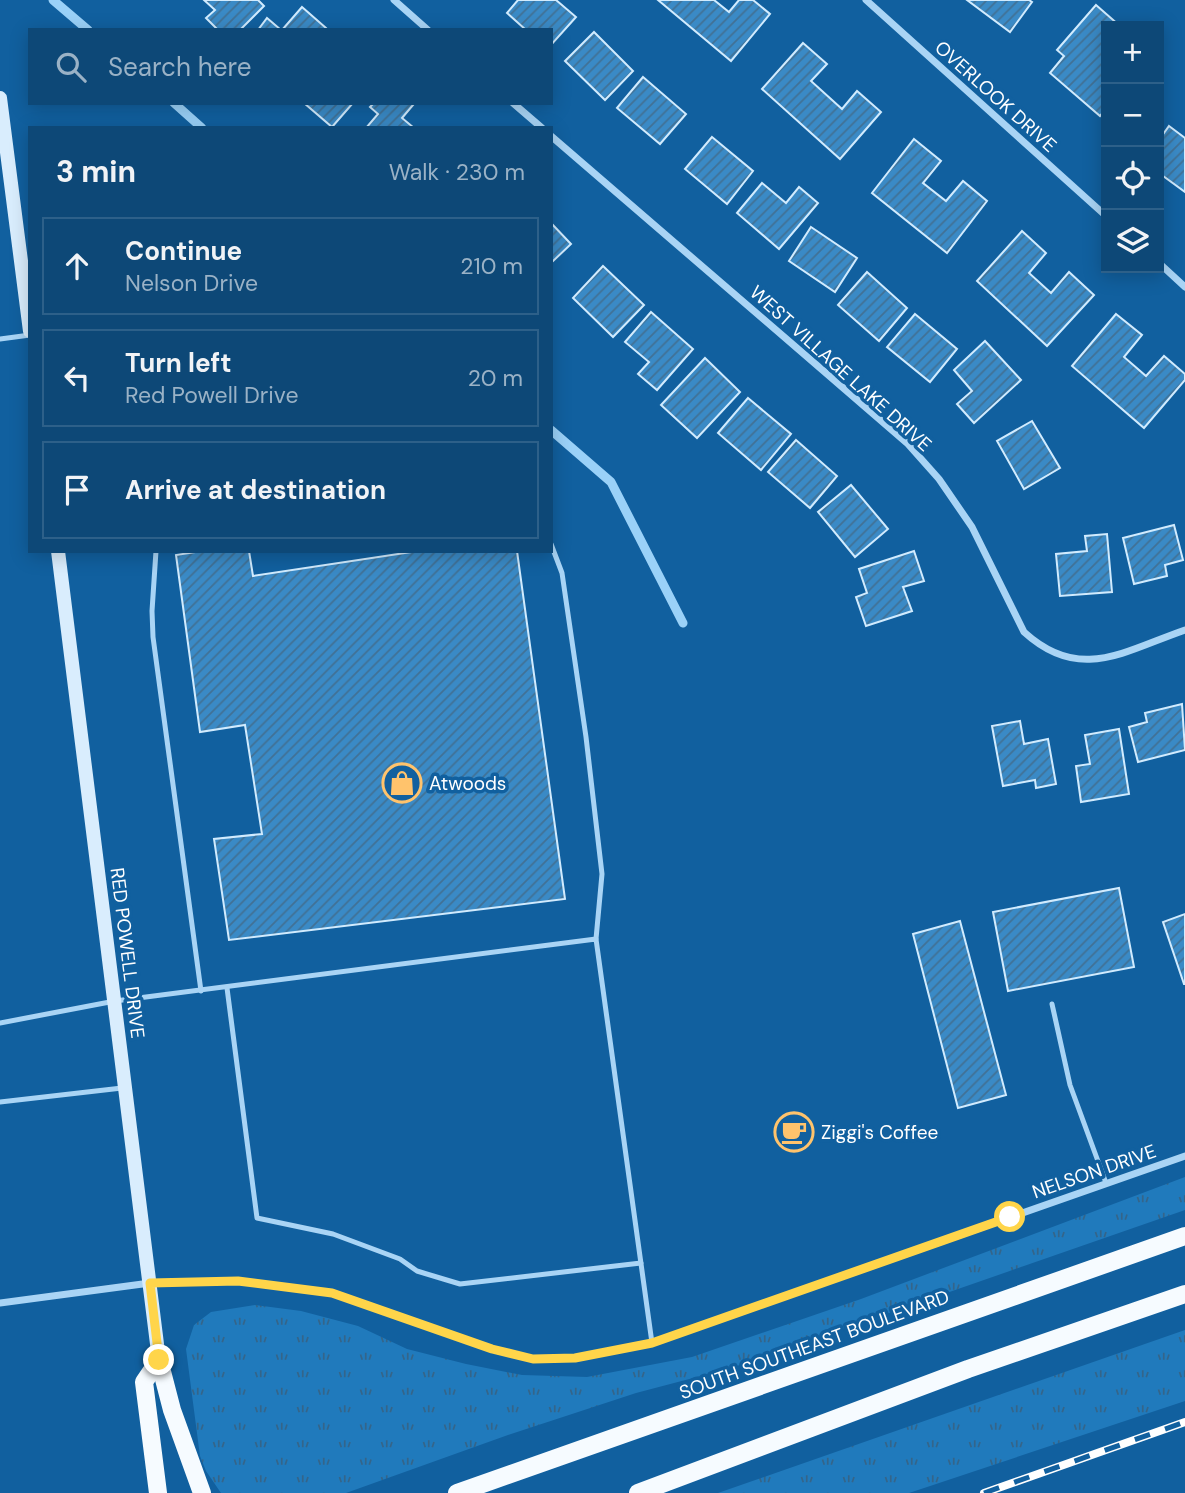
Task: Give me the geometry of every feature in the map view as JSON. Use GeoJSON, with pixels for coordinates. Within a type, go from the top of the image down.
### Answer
{"type":"FeatureCollection","features":[{"type":"Feature","properties":{"kind":"main road","name":"SOUTH SOUTHEAST BOULEVARD"},"geometry":{"type":"LineString","coordinates":[[457,1493],[1185,1236]]}},
{"type":"Feature","properties":{"kind":"main road"},"geometry":{"type":"LineString","coordinates":[[638,1493],[968,1369],[1185,1294]]}},
{"type":"Feature","properties":{"kind":"main road"},"geometry":{"type":"LineString","coordinates":[[158,1493],[144,1382],[159,1360]]}},
{"type":"Feature","properties":{"kind":"main road"},"geometry":{"type":"LineString","coordinates":[[159,1360],[175,1420],[202,1493]]}},
{"type":"Feature","properties":{"kind":"street"},"geometry":{"type":"LineString","coordinates":[[394,0],[426,28]]}},
{"type":"Feature","properties":{"kind":"street","name":"OVERLOOK DRIVE"},"geometry":{"type":"LineString","coordinates":[[866,0],[1101,212]]}},
{"type":"Feature","properties":{"kind":"street"},"geometry":{"type":"LineString","coordinates":[[0,97],[28,317]]}},
{"type":"Feature","properties":{"kind":"street"},"geometry":{"type":"LineString","coordinates":[[515,105],[540,126]]}},
{"type":"Feature","properties":{"kind":"street","name":"WEST VILLAGE LAKE DRIVE"},"geometry":{"type":"LineString","coordinates":[[553,138],[907,443],[939,479],[972,527],[1024,632],[1036,643],[1078,662],[1104,658],[1185,630]]}},
{"type":"Feature","properties":{"kind":"street"},"geometry":{"type":"LineString","coordinates":[[1164,268],[1185,287]]}},
{"type":"Feature","properties":{"kind":"street","name":"RED POWELL DRIVE"},"geometry":{"type":"LineString","coordinates":[[58,553],[159,1360]]}},
{"type":"Feature","properties":{"kind":"street","name":"NELSON DRIVE"},"geometry":{"type":"LineString","coordinates":[[0,1303],[150,1283],[238,1281],[332,1293],[492,1349],[533,1359],[575,1358],[652,1343],[1185,1156]]}},
{"type":"Feature","properties":{"kind":"lane"},"geometry":{"type":"LineString","coordinates":[[0,339],[28,333]]}},
{"type":"Feature","properties":{"kind":"lane"},"geometry":{"type":"LineString","coordinates":[[553,549],[562,573],[586,737],[602,874],[596,939],[652,1343]]}},
{"type":"Feature","properties":{"kind":"lane"},"geometry":{"type":"LineString","coordinates":[[156,553],[153,637],[201,991]]}},
{"type":"Feature","properties":{"kind":"lane"},"geometry":{"type":"LineString","coordinates":[[0,1023],[115,1001],[596,939]]}},
{"type":"Feature","properties":{"kind":"lane"},"geometry":{"type":"LineString","coordinates":[[227,988],[257,1218],[333,1234],[400,1259],[417,1271],[460,1284],[641,1263]]}},
{"type":"Feature","properties":{"kind":"lane"},"geometry":{"type":"LineString","coordinates":[[1052,1004],[1070,1085],[1107,1183]]}},
{"type":"Feature","properties":{"kind":"lane"},"geometry":{"type":"LineString","coordinates":[[0,1102],[126,1087]]}},
{"type":"Feature","properties":{"kind":"green space"},"geometry":{"type":"Polygon","coordinates":[[[1185,1177],[1185,1210],[731,1368],[636,1393],[346,1493],[221,1493],[206,1471],[200,1456],[186,1349],[194,1325],[211,1312],[255,1305],[301,1311],[358,1326],[407,1349],[466,1364],[522,1375],[587,1377],[692,1357],[861,1299],[1185,1177]]]}},
{"type":"Feature","properties":{"kind":"green space"},"geometry":{"type":"Polygon","coordinates":[[[1185,1330],[1185,1401],[909,1493],[718,1493],[1185,1330]]]}},
{"type":"Feature","properties":{"kind":"building"},"geometry":{"type":"Polygon","coordinates":[[[204,0],[258,0],[264,6],[242,28],[216,28],[206,18],[215,10],[204,0]]]}},
{"type":"Feature","properties":{"kind":"building"},"geometry":{"type":"Polygon","coordinates":[[[518,0],[556,0],[576,17],[553,43],[553,28],[524,28],[507,13],[518,0]]]}},
{"type":"Feature","properties":{"kind":"building"},"geometry":{"type":"Polygon","coordinates":[[[658,0],[714,0],[729,12],[739,0],[753,0],[770,14],[731,61],[658,0]]]}},
{"type":"Feature","properties":{"kind":"building"},"geometry":{"type":"Polygon","coordinates":[[[967,0],[1029,0],[1032,2],[1010,32],[967,0]]]}},
{"type":"Feature","properties":{"kind":"building"},"geometry":{"type":"Polygon","coordinates":[[[1096,5],[1114,21],[1101,21],[1100,116],[1050,73],[1064,56],[1057,50],[1096,5]]]}},
{"type":"Feature","properties":{"kind":"building"},"geometry":{"type":"Polygon","coordinates":[[[302,7],[326,28],[284,28],[302,7]]]}},
{"type":"Feature","properties":{"kind":"building"},"geometry":{"type":"Polygon","coordinates":[[[267,18],[279,28],[260,28],[267,18]]]}},
{"type":"Feature","properties":{"kind":"building"},"geometry":{"type":"Polygon","coordinates":[[[594,32],[633,71],[605,100],[565,61],[594,32]]]}},
{"type":"Feature","properties":{"kind":"building"},"geometry":{"type":"Polygon","coordinates":[[[803,43],[827,64],[811,81],[842,109],[857,91],[881,112],[840,159],[762,89],[803,43]]]}},
{"type":"Feature","properties":{"kind":"building"},"geometry":{"type":"Polygon","coordinates":[[[643,77],[686,114],[660,144],[617,108],[643,77]]]}},
{"type":"Feature","properties":{"kind":"building"},"geometry":{"type":"Polygon","coordinates":[[[306,105],[351,105],[331,126],[306,105]]]}},
{"type":"Feature","properties":{"kind":"building"},"geometry":{"type":"Polygon","coordinates":[[[413,105],[402,118],[412,126],[368,126],[378,114],[370,107],[413,105]]]}},
{"type":"Feature","properties":{"kind":"building"},"geometry":{"type":"Polygon","coordinates":[[[1169,126],[1185,138],[1185,192],[1164,177],[1164,133],[1169,126]]]}},
{"type":"Feature","properties":{"kind":"building"},"geometry":{"type":"Polygon","coordinates":[[[712,137],[753,171],[727,204],[685,169],[712,137]]]}},
{"type":"Feature","properties":{"kind":"building"},"geometry":{"type":"Polygon","coordinates":[[[914,139],[941,161],[923,183],[946,201],[963,181],[987,201],[947,253],[872,193],[914,139]]]}},
{"type":"Feature","properties":{"kind":"building"},"geometry":{"type":"Polygon","coordinates":[[[762,183],[786,203],[799,187],[818,203],[779,249],[737,213],[762,183]]]}},
{"type":"Feature","properties":{"kind":"building"},"geometry":{"type":"Polygon","coordinates":[[[553,225],[571,244],[553,261],[553,225]]]}},
{"type":"Feature","properties":{"kind":"building"},"geometry":{"type":"Polygon","coordinates":[[[811,227],[857,258],[835,292],[789,261],[811,227]]]}},
{"type":"Feature","properties":{"kind":"building"},"geometry":{"type":"Polygon","coordinates":[[[1022,231],[1046,253],[1029,273],[1051,293],[1069,272],[1094,295],[1047,346],[977,281],[1022,231]]]}},
{"type":"Feature","properties":{"kind":"building"},"geometry":{"type":"Polygon","coordinates":[[[603,266],[644,305],[613,337],[573,298],[603,266]]]}},
{"type":"Feature","properties":{"kind":"building"},"geometry":{"type":"Polygon","coordinates":[[[867,272],[907,308],[879,341],[838,305],[867,272]]]}},
{"type":"Feature","properties":{"kind":"building"},"geometry":{"type":"Polygon","coordinates":[[[651,312],[693,349],[657,390],[638,374],[649,362],[625,342],[651,312]]]}},
{"type":"Feature","properties":{"kind":"building"},"geometry":{"type":"Polygon","coordinates":[[[915,314],[957,349],[930,382],[887,347],[915,314]]]}},
{"type":"Feature","properties":{"kind":"building"},"geometry":{"type":"Polygon","coordinates":[[[1116,314],[1142,335],[1124,357],[1146,376],[1164,356],[1185,374],[1185,380],[1144,428],[1072,366],[1116,314]]]}},
{"type":"Feature","properties":{"kind":"building"},"geometry":{"type":"Polygon","coordinates":[[[985,341],[1021,380],[974,423],[957,404],[972,391],[954,370],[985,341]]]}},
{"type":"Feature","properties":{"kind":"building"},"geometry":{"type":"Polygon","coordinates":[[[705,358],[740,392],[697,438],[661,405],[705,358]]]}},
{"type":"Feature","properties":{"kind":"building"},"geometry":{"type":"Polygon","coordinates":[[[748,398],[791,434],[761,470],[718,433],[748,398]]]}},
{"type":"Feature","properties":{"kind":"building"},"geometry":{"type":"Polygon","coordinates":[[[1032,421],[1060,468],[1024,489],[997,441],[1032,421]]]}},
{"type":"Feature","properties":{"kind":"building"},"geometry":{"type":"Polygon","coordinates":[[[796,440],[837,476],[810,508],[768,472],[796,440]]]}},
{"type":"Feature","properties":{"kind":"building"},"geometry":{"type":"Polygon","coordinates":[[[851,485],[888,529],[855,557],[818,512],[851,485]]]}},
{"type":"Feature","properties":{"kind":"building"},"geometry":{"type":"Polygon","coordinates":[[[1174,525],[1183,560],[1165,565],[1167,576],[1134,584],[1123,538],[1174,525]]]}},
{"type":"Feature","properties":{"kind":"building"},"geometry":{"type":"Polygon","coordinates":[[[1107,534],[1112,592],[1060,596],[1056,554],[1087,551],[1085,536],[1107,534]]]}},
{"type":"Feature","properties":{"kind":"building"},"geometry":{"type":"Polygon","coordinates":[[[914,551],[924,581],[903,587],[912,611],[866,626],[856,597],[867,593],[859,569],[914,551]]]}},
{"type":"Feature","properties":{"kind":"building","name":"Atwoods"},"geometry":{"type":"Polygon","coordinates":[[[249,553],[253,576],[405,553],[517,553],[565,899],[229,940],[214,839],[262,834],[245,725],[200,732],[176,555],[249,553]]]}},
{"type":"Feature","properties":{"kind":"building"},"geometry":{"type":"Polygon","coordinates":[[[1182,704],[1185,750],[1138,762],[1129,727],[1147,722],[1145,713],[1182,704]]]}},
{"type":"Feature","properties":{"kind":"building"},"geometry":{"type":"Polygon","coordinates":[[[1020,721],[1024,744],[1048,739],[1056,784],[1036,788],[1035,780],[1003,786],[992,726],[1020,721]]]}},
{"type":"Feature","properties":{"kind":"building"},"geometry":{"type":"Polygon","coordinates":[[[1119,729],[1129,794],[1081,802],[1076,766],[1090,764],[1085,735],[1119,729]]]}},
{"type":"Feature","properties":{"kind":"building"},"geometry":{"type":"Polygon","coordinates":[[[1119,888],[1134,967],[1008,991],[993,912],[1119,888]]]}},
{"type":"Feature","properties":{"kind":"building"},"geometry":{"type":"Polygon","coordinates":[[[1185,914],[1185,984],[1184,984],[1163,922],[1185,914]]]}},
{"type":"Feature","properties":{"kind":"building"},"geometry":{"type":"Polygon","coordinates":[[[960,921],[1006,1095],[958,1108],[913,934],[960,921]]]}},
{"type":"Feature","properties":{"kind":"waterway"},"geometry":{"type":"LineString","coordinates":[[53,0],[86,28]]}},
{"type":"Feature","properties":{"kind":"waterway"},"geometry":{"type":"LineString","coordinates":[[176,105],[200,126]]}},
{"type":"Feature","properties":{"kind":"waterway"},"geometry":{"type":"LineString","coordinates":[[553,432],[611,482],[683,623]]}},
{"type":"Feature","properties":{"kind":"railway"},"geometry":{"type":"LineString","coordinates":[[984,1493],[1185,1422]]}},
{"type":"Feature","properties":{"kind":"place","name":"Atwoods"},"geometry":{"type":"Point","coordinates":[402,783]}},
{"type":"Feature","properties":{"kind":"place","name":"Ziggi's Coffee"},"geometry":{"type":"Point","coordinates":[794,1132]}},
{"type":"Feature","properties":{"kind":"route"},"geometry":{"type":"LineString","coordinates":[[159,1360],[150,1283],[238,1281],[332,1293],[492,1349],[533,1359],[575,1358],[652,1343],[1010,1217]]}}]}
